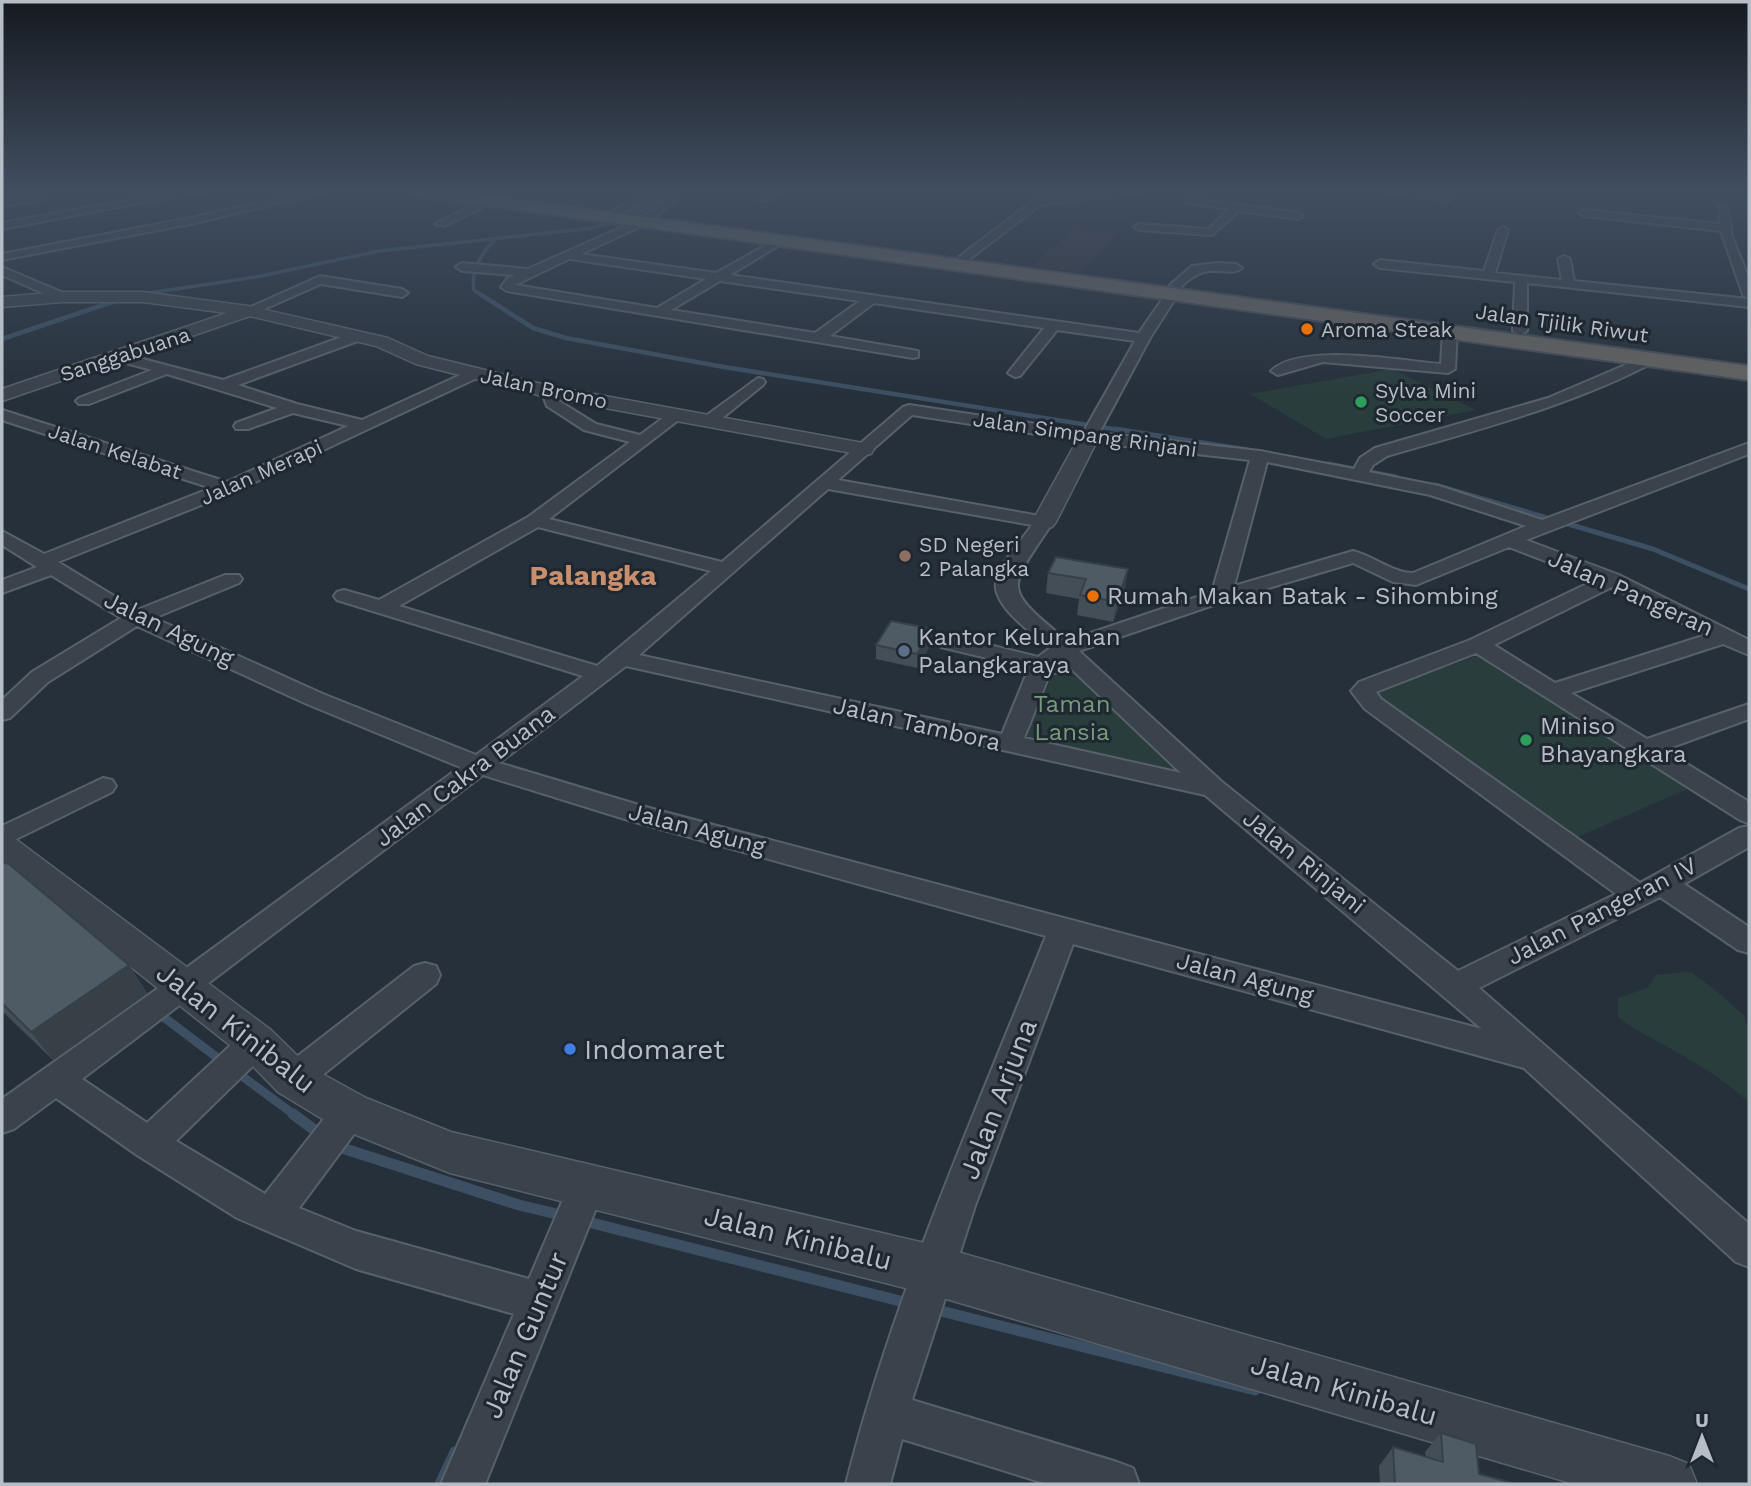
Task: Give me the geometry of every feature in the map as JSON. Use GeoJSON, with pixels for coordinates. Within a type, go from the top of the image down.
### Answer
{"type":"FeatureCollection","features":[{"type":"Feature","properties":{"kind":"highway","name":"Jalan Tjilik Riwut"},"geometry":{"type":"LineString","coordinates":[[920,259],[1372,316],[1520,331],[1749,362]]}},
{"type":"Feature","properties":{"kind":"highway","name":"Jalan Tjilik Riwut"},"geometry":{"type":"LineString","coordinates":[[965,259],[1174,290]]}},
{"type":"Feature","properties":{"kind":"highway","name":"Jalan Tjilik Riwut"},"geometry":{"type":"LineString","coordinates":[[1372,316],[1450,331],[1749,373]]}},
{"type":"Feature","properties":{"kind":"street"},"geometry":{"type":"LineString","coordinates":[[563,259],[512,281],[507,287],[913,354]]}},
{"type":"Feature","properties":{"kind":"street"},"geometry":{"type":"LineString","coordinates":[[595,259],[1143,338]]}},
{"type":"Feature","properties":{"kind":"street"},"geometry":{"type":"LineString","coordinates":[[659,312],[747,259]]}},
{"type":"Feature","properties":{"kind":"street"},"geometry":{"type":"LineString","coordinates":[[1488,276],[1493,259]]}},
{"type":"Feature","properties":{"kind":"street"},"geometry":{"type":"LineString","coordinates":[[1564,259],[1569,285]]}},
{"type":"Feature","properties":{"kind":"street"},"geometry":{"type":"LineString","coordinates":[[1735,259],[1749,295]]}},
{"type":"Feature","properties":{"kind":"street"},"geometry":{"type":"LineString","coordinates":[[1380,264],[1749,303]]}},
{"type":"Feature","properties":{"kind":"street"},"geometry":{"type":"LineString","coordinates":[[1174,290],[1192,269],[1199,266],[1237,268]]}},
{"type":"Feature","properties":{"kind":"street"},"geometry":{"type":"LineString","coordinates":[[472,267],[532,273]]}},
{"type":"Feature","properties":{"kind":"street"},"geometry":{"type":"LineString","coordinates":[[2,271],[62,298]]}},
{"type":"Feature","properties":{"kind":"street"},"geometry":{"type":"LineString","coordinates":[[240,310],[320,280],[402,293]]}},
{"type":"Feature","properties":{"kind":"street"},"geometry":{"type":"LineString","coordinates":[[1520,331],[1521,280]]}},
{"type":"Feature","properties":{"kind":"street","name":"Jalan Rinjani"},"geometry":{"type":"LineString","coordinates":[[1174,290],[1143,338],[1044,522],[1007,578],[1006,591],[1009,599],[1028,619],[1053,656],[1089,675],[1213,788],[1455,986],[1749,1249]]}},
{"type":"Feature","properties":{"kind":"street","name":"Sanggabuana"},"geometry":{"type":"LineString","coordinates":[[2,302],[114,296],[143,297],[240,310]]}},
{"type":"Feature","properties":{"kind":"street"},"geometry":{"type":"LineString","coordinates":[[818,338],[872,299]]}},
{"type":"Feature","properties":{"kind":"street","name":"Sanggabuana"},"geometry":{"type":"LineString","coordinates":[[2,395],[240,310]]}},
{"type":"Feature","properties":{"kind":"street","name":"Jalan Bromo"},"geometry":{"type":"LineString","coordinates":[[240,310],[382,342],[422,360],[551,392],[863,449]]}},
{"type":"Feature","properties":{"kind":"street"},"geometry":{"type":"LineString","coordinates":[[1016,373],[1053,326]]}},
{"type":"Feature","properties":{"kind":"street"},"geometry":{"type":"LineString","coordinates":[[1278,371],[1308,360],[1323,358],[1444,370],[1450,367],[1450,331]]}},
{"type":"Feature","properties":{"kind":"street"},"geometry":{"type":"LineString","coordinates":[[224,385],[358,336]]}},
{"type":"Feature","properties":{"kind":"street"},"geometry":{"type":"LineString","coordinates":[[116,356],[224,385],[292,408],[363,425]]}},
{"type":"Feature","properties":{"kind":"street"},"geometry":{"type":"LineString","coordinates":[[1361,471],[1381,452],[1550,402],[1609,379],[1651,358]]}},
{"type":"Feature","properties":{"kind":"street"},"geometry":{"type":"LineString","coordinates":[[84,401],[165,370]]}},
{"type":"Feature","properties":{"kind":"street","name":"Jalan Merapi"},"geometry":{"type":"LineString","coordinates":[[2,587],[48,564],[228,488],[474,374]]}},
{"type":"Feature","properties":{"kind":"street"},"geometry":{"type":"LineString","coordinates":[[709,421],[758,382]]}},
{"type":"Feature","properties":{"kind":"street"},"geometry":{"type":"LineString","coordinates":[[551,392],[552,403],[582,424],[642,440]]}},
{"type":"Feature","properties":{"kind":"street"},"geometry":{"type":"LineString","coordinates":[[242,426],[292,408]]}},
{"type":"Feature","properties":{"kind":"street","name":"Jalan Simpang Rinjani"},"geometry":{"type":"LineString","coordinates":[[909,410],[1093,429],[1361,471],[1554,521]]}},
{"type":"Feature","properties":{"kind":"street","name":"Jalan Cakra Buana"},"geometry":{"type":"LineString","coordinates":[[2,1118],[185,986],[622,658],[909,410]]}},
{"type":"Feature","properties":{"kind":"street","name":"Jalan Kelabat"},"geometry":{"type":"LineString","coordinates":[[2,415],[228,488]]}},
{"type":"Feature","properties":{"kind":"street"},"geometry":{"type":"LineString","coordinates":[[382,607],[535,521],[677,415]]}},
{"type":"Feature","properties":{"kind":"street"},"geometry":{"type":"LineString","coordinates":[[949,642],[1053,656],[1221,596],[1353,557],[1367,561],[1399,579],[1416,579],[1554,521],[1749,448]]}},
{"type":"Feature","properties":{"kind":"street"},"geometry":{"type":"LineString","coordinates":[[1221,596],[1261,456]]}},
{"type":"Feature","properties":{"kind":"street"},"geometry":{"type":"LineString","coordinates":[[823,483],[1044,522]]}},
{"type":"Feature","properties":{"kind":"street"},"geometry":{"type":"LineString","coordinates":[[535,521],[724,568]]}},
{"type":"Feature","properties":{"kind":"street","name":"Jalan Agung"},"geometry":{"type":"LineString","coordinates":[[2,537],[136,618],[315,699],[480,766],[637,814],[1537,1058]]}},
{"type":"Feature","properties":{"kind":"street","name":"Jalan Pangeran"},"geometry":{"type":"LineString","coordinates":[[1511,541],[1612,579],[1749,648]]}},
{"type":"Feature","properties":{"kind":"street"},"geometry":{"type":"LineString","coordinates":[[2,713],[40,677],[136,618],[232,579]]}},
{"type":"Feature","properties":{"kind":"street"},"geometry":{"type":"LineString","coordinates":[[1612,579],[1478,645],[1367,687],[1363,691],[1373,704],[1649,889],[1749,942]]}},
{"type":"Feature","properties":{"kind":"street"},"geometry":{"type":"LineString","coordinates":[[344,596],[599,674]]}},
{"type":"Feature","properties":{"kind":"street"},"geometry":{"type":"LineString","coordinates":[[1554,691],[1725,636]]}},
{"type":"Feature","properties":{"kind":"street"},"geometry":{"type":"LineString","coordinates":[[1478,645],[1749,814]]}},
{"type":"Feature","properties":{"kind":"street"},"geometry":{"type":"LineString","coordinates":[[1009,745],[1053,656]]}},
{"type":"Feature","properties":{"kind":"street","name":"Jalan Tambora"},"geometry":{"type":"LineString","coordinates":[[622,658],[1213,788]]}},
{"type":"Feature","properties":{"kind":"street"},"geometry":{"type":"LineString","coordinates":[[1646,748],[1749,710]]}},
{"type":"Feature","properties":{"kind":"street"},"geometry":{"type":"LineString","coordinates":[[2,837],[103,786]]}},
{"type":"Feature","properties":{"kind":"street","name":"Jalan Pangeran IV"},"geometry":{"type":"LineString","coordinates":[[1455,986],[1649,889],[1749,835]]}},
{"type":"Feature","properties":{"kind":"street","name":"Jalan Kinibalu"},"geometry":{"type":"LineString","coordinates":[[2,847],[256,1042],[293,1079],[350,1112],[450,1152],[933,1270],[1669,1484]]}},
{"type":"Feature","properties":{"kind":"street","name":"Jalan Arjuna"},"geometry":{"type":"LineString","coordinates":[[868,1484],[886,1413],[933,1270],[1064,928]]}},
{"type":"Feature","properties":{"kind":"street"},"geometry":{"type":"LineString","coordinates":[[293,1079],[425,975]]}},
{"type":"Feature","properties":{"kind":"street"},"geometry":{"type":"LineString","coordinates":[[149,1144],[256,1042]]}},
{"type":"Feature","properties":{"kind":"street"},"geometry":{"type":"LineString","coordinates":[[56,1080],[149,1144],[250,1206],[356,1250],[538,1302]]}},
{"type":"Feature","properties":{"kind":"street"},"geometry":{"type":"LineString","coordinates":[[272,1215],[350,1112]]}},
{"type":"Feature","properties":{"kind":"street","name":"Jalan Guntur"},"geometry":{"type":"LineString","coordinates":[[463,1484],[587,1186]]}},
{"type":"Feature","properties":{"kind":"street"},"geometry":{"type":"LineString","coordinates":[[886,1413],[1117,1484]]}},
{"type":"Feature","properties":{"kind":"shaded area"},"geometry":{"type":"Polygon","coordinates":[[[1040,259],[1091,259],[1079,272],[1032,266],[1040,259]]]}},
{"type":"Feature","properties":{"kind":"green space","name":"Sylva Mini Soccer"},"geometry":{"type":"Polygon","coordinates":[[[1392,369],[1476,410],[1326,439],[1250,394],[1392,369]]]}},
{"type":"Feature","properties":{"kind":"green space","name":"Miniso Bhayangkara"},"geometry":{"type":"Polygon","coordinates":[[[1483,654],[1694,786],[1571,840],[1367,695],[1483,654]]]}},
{"type":"Feature","properties":{"kind":"green space","name":"Taman Lansia"},"geometry":{"type":"Polygon","coordinates":[[[1062,674],[1080,678],[1179,767],[1180,771],[1170,774],[1034,744],[1028,737],[1029,730],[1052,676],[1062,674]]]}},
{"type":"Feature","properties":{"kind":"green space"},"geometry":{"type":"Polygon","coordinates":[[[1692,973],[1714,989],[1744,1015],[1749,1031],[1749,1102],[1707,1070],[1618,1017],[1618,998],[1647,988],[1656,975],[1692,973]]]}},
{"type":"Feature","properties":{"kind":"building"},"geometry":{"type":"Polygon","coordinates":[[[1056,557],[1128,569],[1117,602],[1080,595],[1086,579],[1048,573],[1056,557]]]}},
{"type":"Feature","properties":{"kind":"building"},"geometry":{"type":"Polygon","coordinates":[[[891,621],[933,629],[917,654],[876,645],[891,621]]]}},
{"type":"Feature","properties":{"kind":"building"},"geometry":{"type":"Polygon","coordinates":[[[2,862],[9,864],[129,965],[31,1032],[2,1003],[2,862]]]}},
{"type":"Feature","properties":{"kind":"building"},"geometry":{"type":"Polygon","coordinates":[[[1441,1433],[1476,1444],[1479,1474],[1516,1484],[1395,1484],[1393,1447],[1443,1462],[1441,1433]]]}},
{"type":"Feature","properties":{"kind":"waterway"},"geometry":{"type":"LineString","coordinates":[[142,294],[256,277],[340,259]]}},
{"type":"Feature","properties":{"kind":"waterway"},"geometry":{"type":"LineString","coordinates":[[480,294],[474,290],[473,282],[481,259]]}},
{"type":"Feature","properties":{"kind":"waterway"},"geometry":{"type":"LineString","coordinates":[[480,294],[533,328],[566,338],[724,367],[1126,431]]}},
{"type":"Feature","properties":{"kind":"waterway"},"geometry":{"type":"LineString","coordinates":[[2,339],[121,299]]}},
{"type":"Feature","properties":{"kind":"waterway"},"geometry":{"type":"LineString","coordinates":[[1115,429],[1248,450]]}},
{"type":"Feature","properties":{"kind":"waterway"},"geometry":{"type":"LineString","coordinates":[[1328,464],[1396,477]]}},
{"type":"Feature","properties":{"kind":"waterway"},"geometry":{"type":"LineString","coordinates":[[1435,485],[1653,549],[1749,589]]}},
{"type":"Feature","properties":{"kind":"waterway"},"geometry":{"type":"LineString","coordinates":[[157,1012],[223,1062]]}},
{"type":"Feature","properties":{"kind":"waterway"},"geometry":{"type":"LineString","coordinates":[[235,1071],[296,1116]]}},
{"type":"Feature","properties":{"kind":"waterway"},"geometry":{"type":"LineString","coordinates":[[293,1114],[321,1135]]}},
{"type":"Feature","properties":{"kind":"waterway"},"geometry":{"type":"LineString","coordinates":[[336,1146],[519,1205],[565,1216]]}},
{"type":"Feature","properties":{"kind":"waterway"},"geometry":{"type":"LineString","coordinates":[[584,1221],[908,1303]]}},
{"type":"Feature","properties":{"kind":"waterway"},"geometry":{"type":"LineString","coordinates":[[933,1309],[1255,1390]]}},
{"type":"Feature","properties":{"kind":"waterway"},"geometry":{"type":"LineString","coordinates":[[440,1484],[455,1452]]}},
{"type":"Feature","properties":{"kind":"place","name":"Aroma Steak"},"geometry":{"type":"Point","coordinates":[1307,329]}},
{"type":"Feature","properties":{"kind":"place","name":"Sylva Mini Soccer"},"geometry":{"type":"Point","coordinates":[1361,402]}},
{"type":"Feature","properties":{"kind":"place","name":"SD Negeri 2 Palangka"},"geometry":{"type":"Point","coordinates":[905,556]}},
{"type":"Feature","properties":{"kind":"place","name":"Rumah Makan Batak - Sihombing"},"geometry":{"type":"Point","coordinates":[1093,596]}},
{"type":"Feature","properties":{"kind":"place","name":"Kantor Kelurahan Palangkaraya"},"geometry":{"type":"Point","coordinates":[904,651]}},
{"type":"Feature","properties":{"kind":"place","name":"Miniso Bhayangkara"},"geometry":{"type":"Point","coordinates":[1526,740]}},
{"type":"Feature","properties":{"kind":"place","name":"Indomaret"},"geometry":{"type":"Point","coordinates":[570,1049]}},
{"type":"Feature","properties":{"kind":"district","name":"Palangka"},"geometry":{"type":"Point","coordinates":[593,575]}}]}
